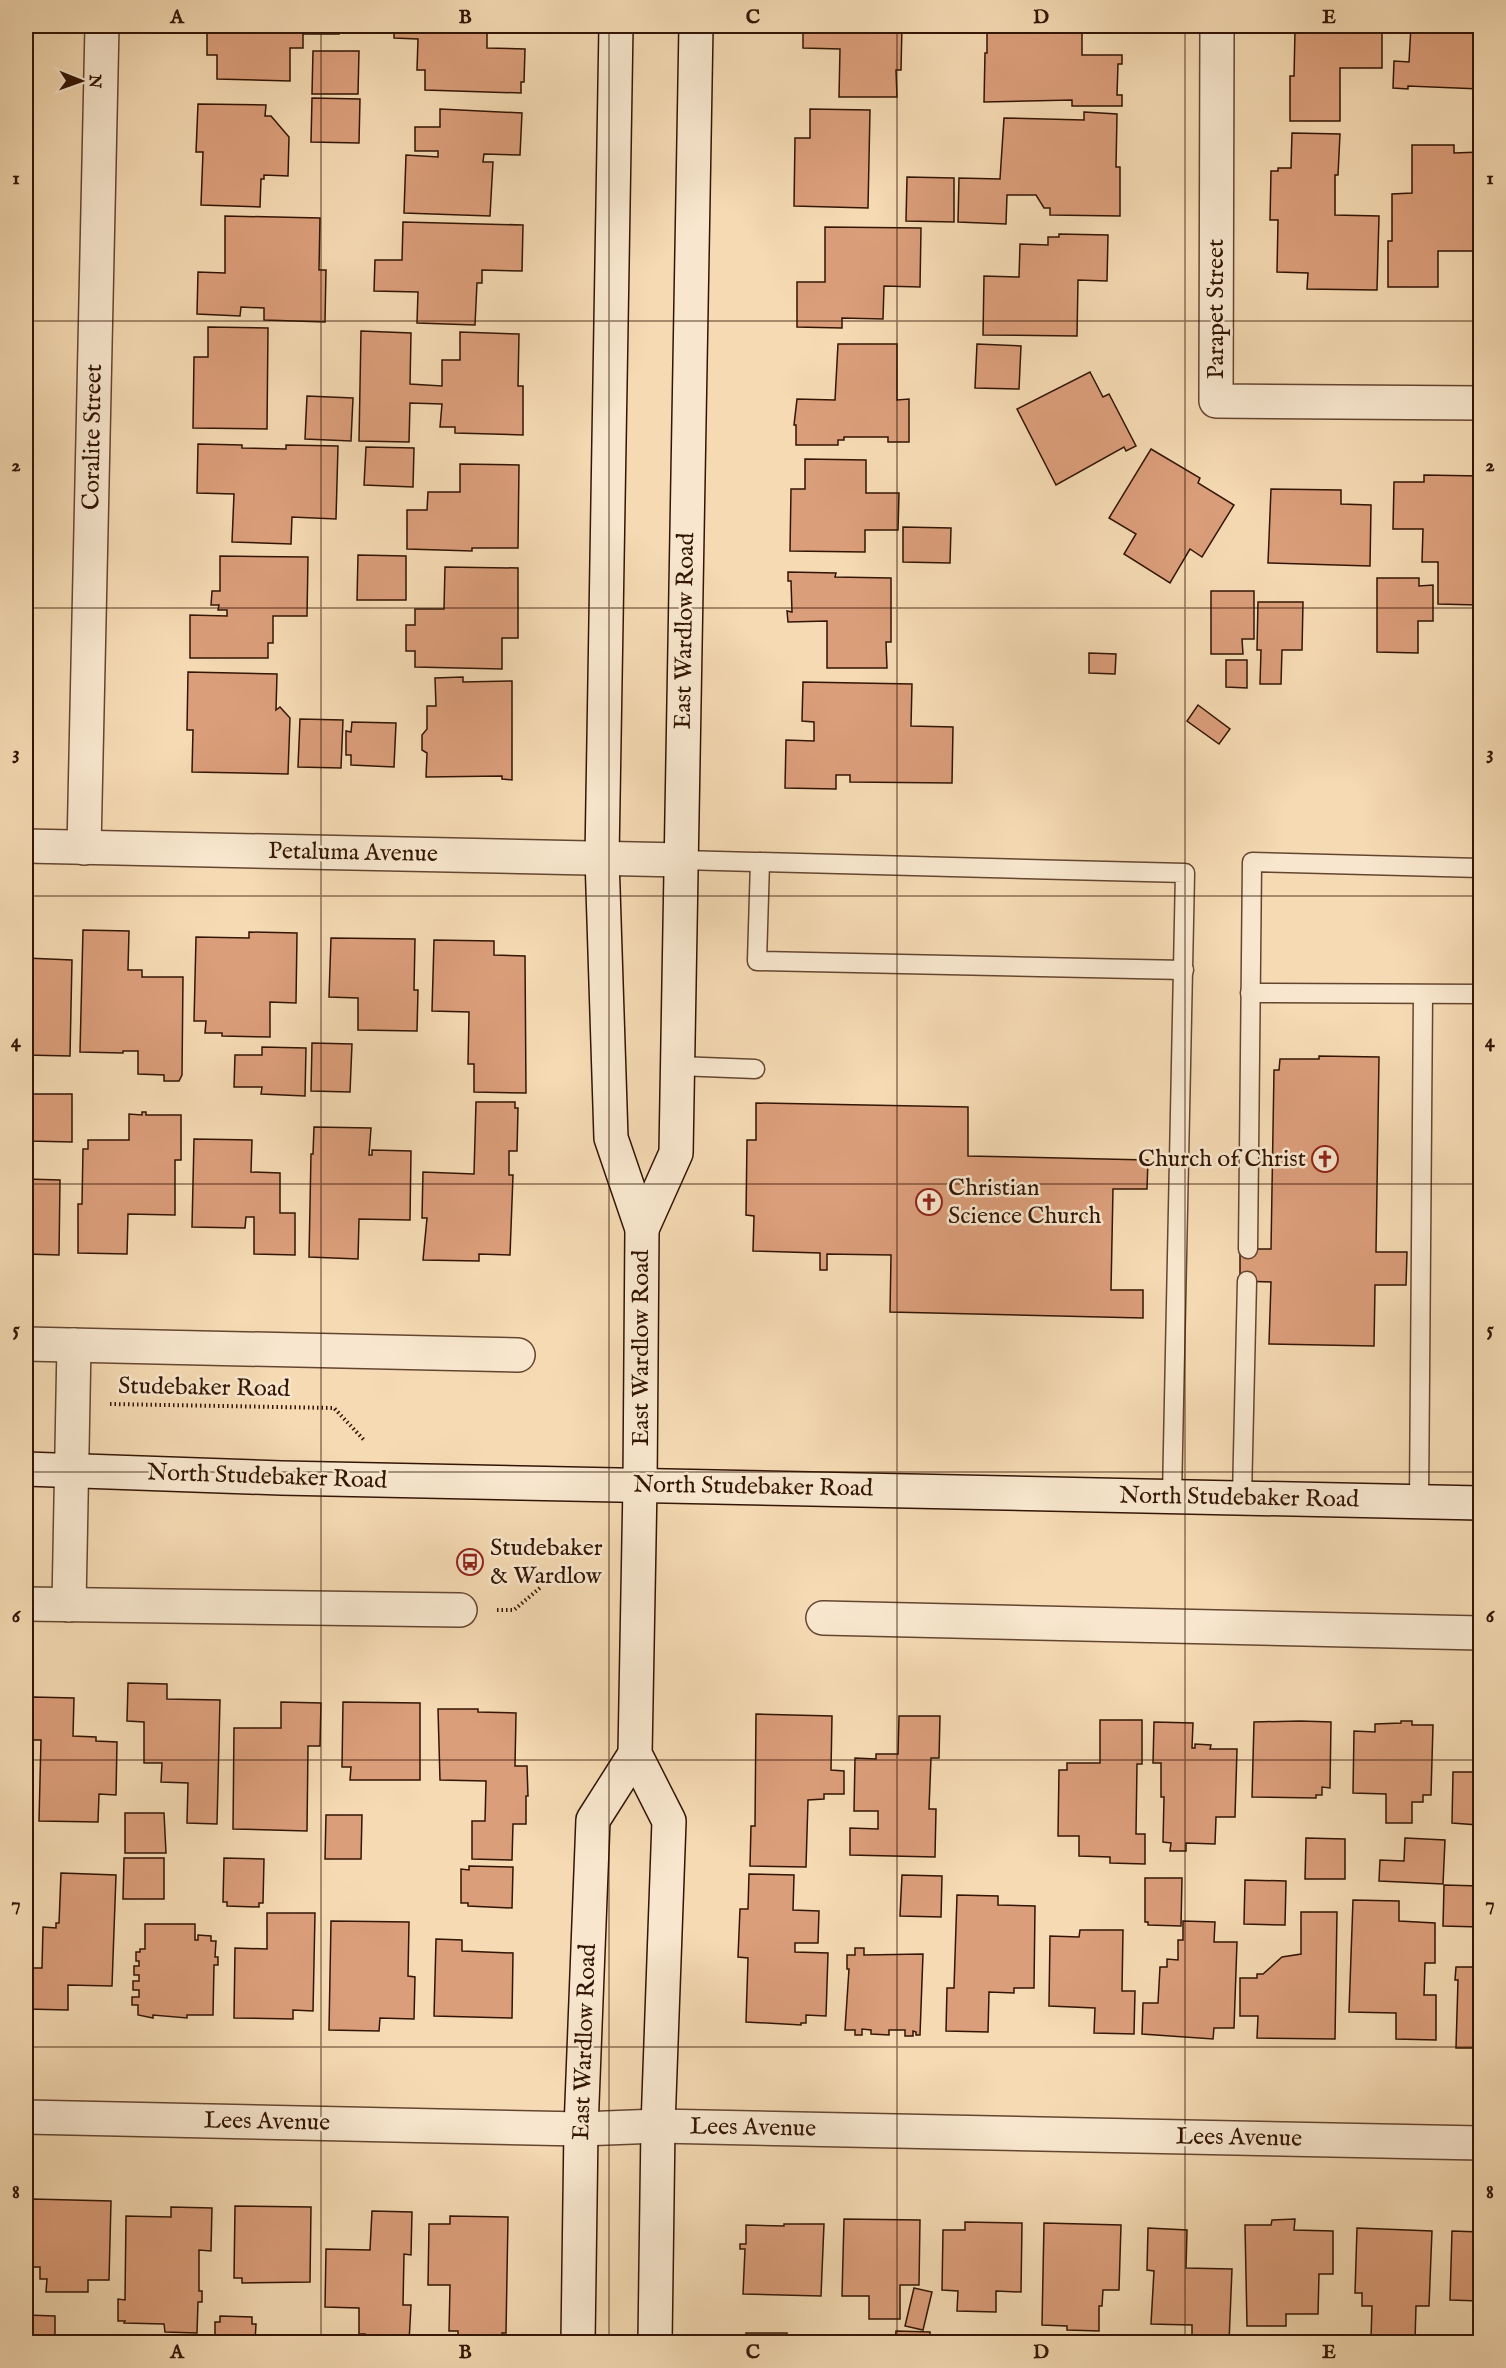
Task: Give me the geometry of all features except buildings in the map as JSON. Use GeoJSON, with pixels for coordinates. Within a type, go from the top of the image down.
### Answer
{"type":"FeatureCollection","features":[{"type":"Feature","properties":{"kind":"main road","name":"Coralite Street"},"geometry":{"type":"LineString","coordinates":[[84,848],[102,26]]}},
{"type":"Feature","properties":{"kind":"main road","name":"East Wardlow Road"},"geometry":{"type":"LineString","coordinates":[[616,26],[602,858],[611,1138],[642,1229],[640,1485],[634,1754],[669,1821],[658,2126],[655,2343]]}},
{"type":"Feature","properties":{"kind":"main road","name":"East Wardlow Road"},"geometry":{"type":"LineString","coordinates":[[642,1229],[676,1153],[696,26]]}},
{"type":"Feature","properties":{"kind":"main road","name":"Parapet Street"},"geometry":{"type":"LineString","coordinates":[[1217,26],[1216,401],[1480,404]]}},
{"type":"Feature","properties":{"kind":"main road","name":"Petaluma Avenue"},"geometry":{"type":"LineString","coordinates":[[26,846],[681,860]]}},
{"type":"Feature","properties":{"kind":"main road"},"geometry":{"type":"LineString","coordinates":[[26,1344],[518,1355]]}},
{"type":"Feature","properties":{"kind":"main road"},"geometry":{"type":"LineString","coordinates":[[69,1605],[74,1345]]}},
{"type":"Feature","properties":{"kind":"main road","name":"North Studebaker Road"},"geometry":{"type":"LineString","coordinates":[[26,1470],[281,1478],[1480,1503]]}},
{"type":"Feature","properties":{"kind":"main road"},"geometry":{"type":"LineString","coordinates":[[26,1604],[460,1610]]}},
{"type":"Feature","properties":{"kind":"main road"},"geometry":{"type":"LineString","coordinates":[[823,1618],[1480,1633]]}},
{"type":"Feature","properties":{"kind":"main road","name":"East Wardlow Road"},"geometry":{"type":"LineString","coordinates":[[578,2343],[581,2129],[593,1820],[634,1754]]}},
{"type":"Feature","properties":{"kind":"main road","name":"Lees Avenue"},"geometry":{"type":"LineString","coordinates":[[26,2117],[581,2129],[658,2126],[1480,2143]]}},
{"type":"Feature","properties":{"kind":"lane"},"geometry":{"type":"LineString","coordinates":[[681,860],[1185,873],[1172,1496]]}},
{"type":"Feature","properties":{"kind":"lane"},"geometry":{"type":"LineString","coordinates":[[760,861],[757,961],[1184,969]]}},
{"type":"Feature","properties":{"kind":"lane"},"geometry":{"type":"LineString","coordinates":[[1248,1249],[1252,862],[1480,868]]}},
{"type":"Feature","properties":{"kind":"lane"},"geometry":{"type":"LineString","coordinates":[[1250,993],[1480,994]]}},
{"type":"Feature","properties":{"kind":"lane"},"geometry":{"type":"LineString","coordinates":[[1419,1501],[1423,995]]}},
{"type":"Feature","properties":{"kind":"lane"},"geometry":{"type":"LineString","coordinates":[[678,1066],[755,1069]]}},
{"type":"Feature","properties":{"kind":"lane"},"geometry":{"type":"LineString","coordinates":[[1242,1497],[1247,1281]]}},
{"type":"Feature","properties":{"kind":"path","name":"Studebaker Road"},"geometry":{"type":"LineString","coordinates":[[73,1403],[334,1408]]}},
{"type":"Feature","properties":{"kind":"path"},"geometry":{"type":"LineString","coordinates":[[460,1610],[514,1610],[542,1587]]}},
{"type":"Feature","properties":{"kind":"place","name":"Church of Christ"},"geometry":{"type":"Point","coordinates":[1325,1159]}},
{"type":"Feature","properties":{"kind":"place","name":"Christian Science Church"},"geometry":{"type":"Point","coordinates":[929,1202]}},
{"type":"Feature","properties":{"kind":"place","name":"Studebaker & Wardlow"},"geometry":{"type":"Point","coordinates":[470,1562]}}]}
